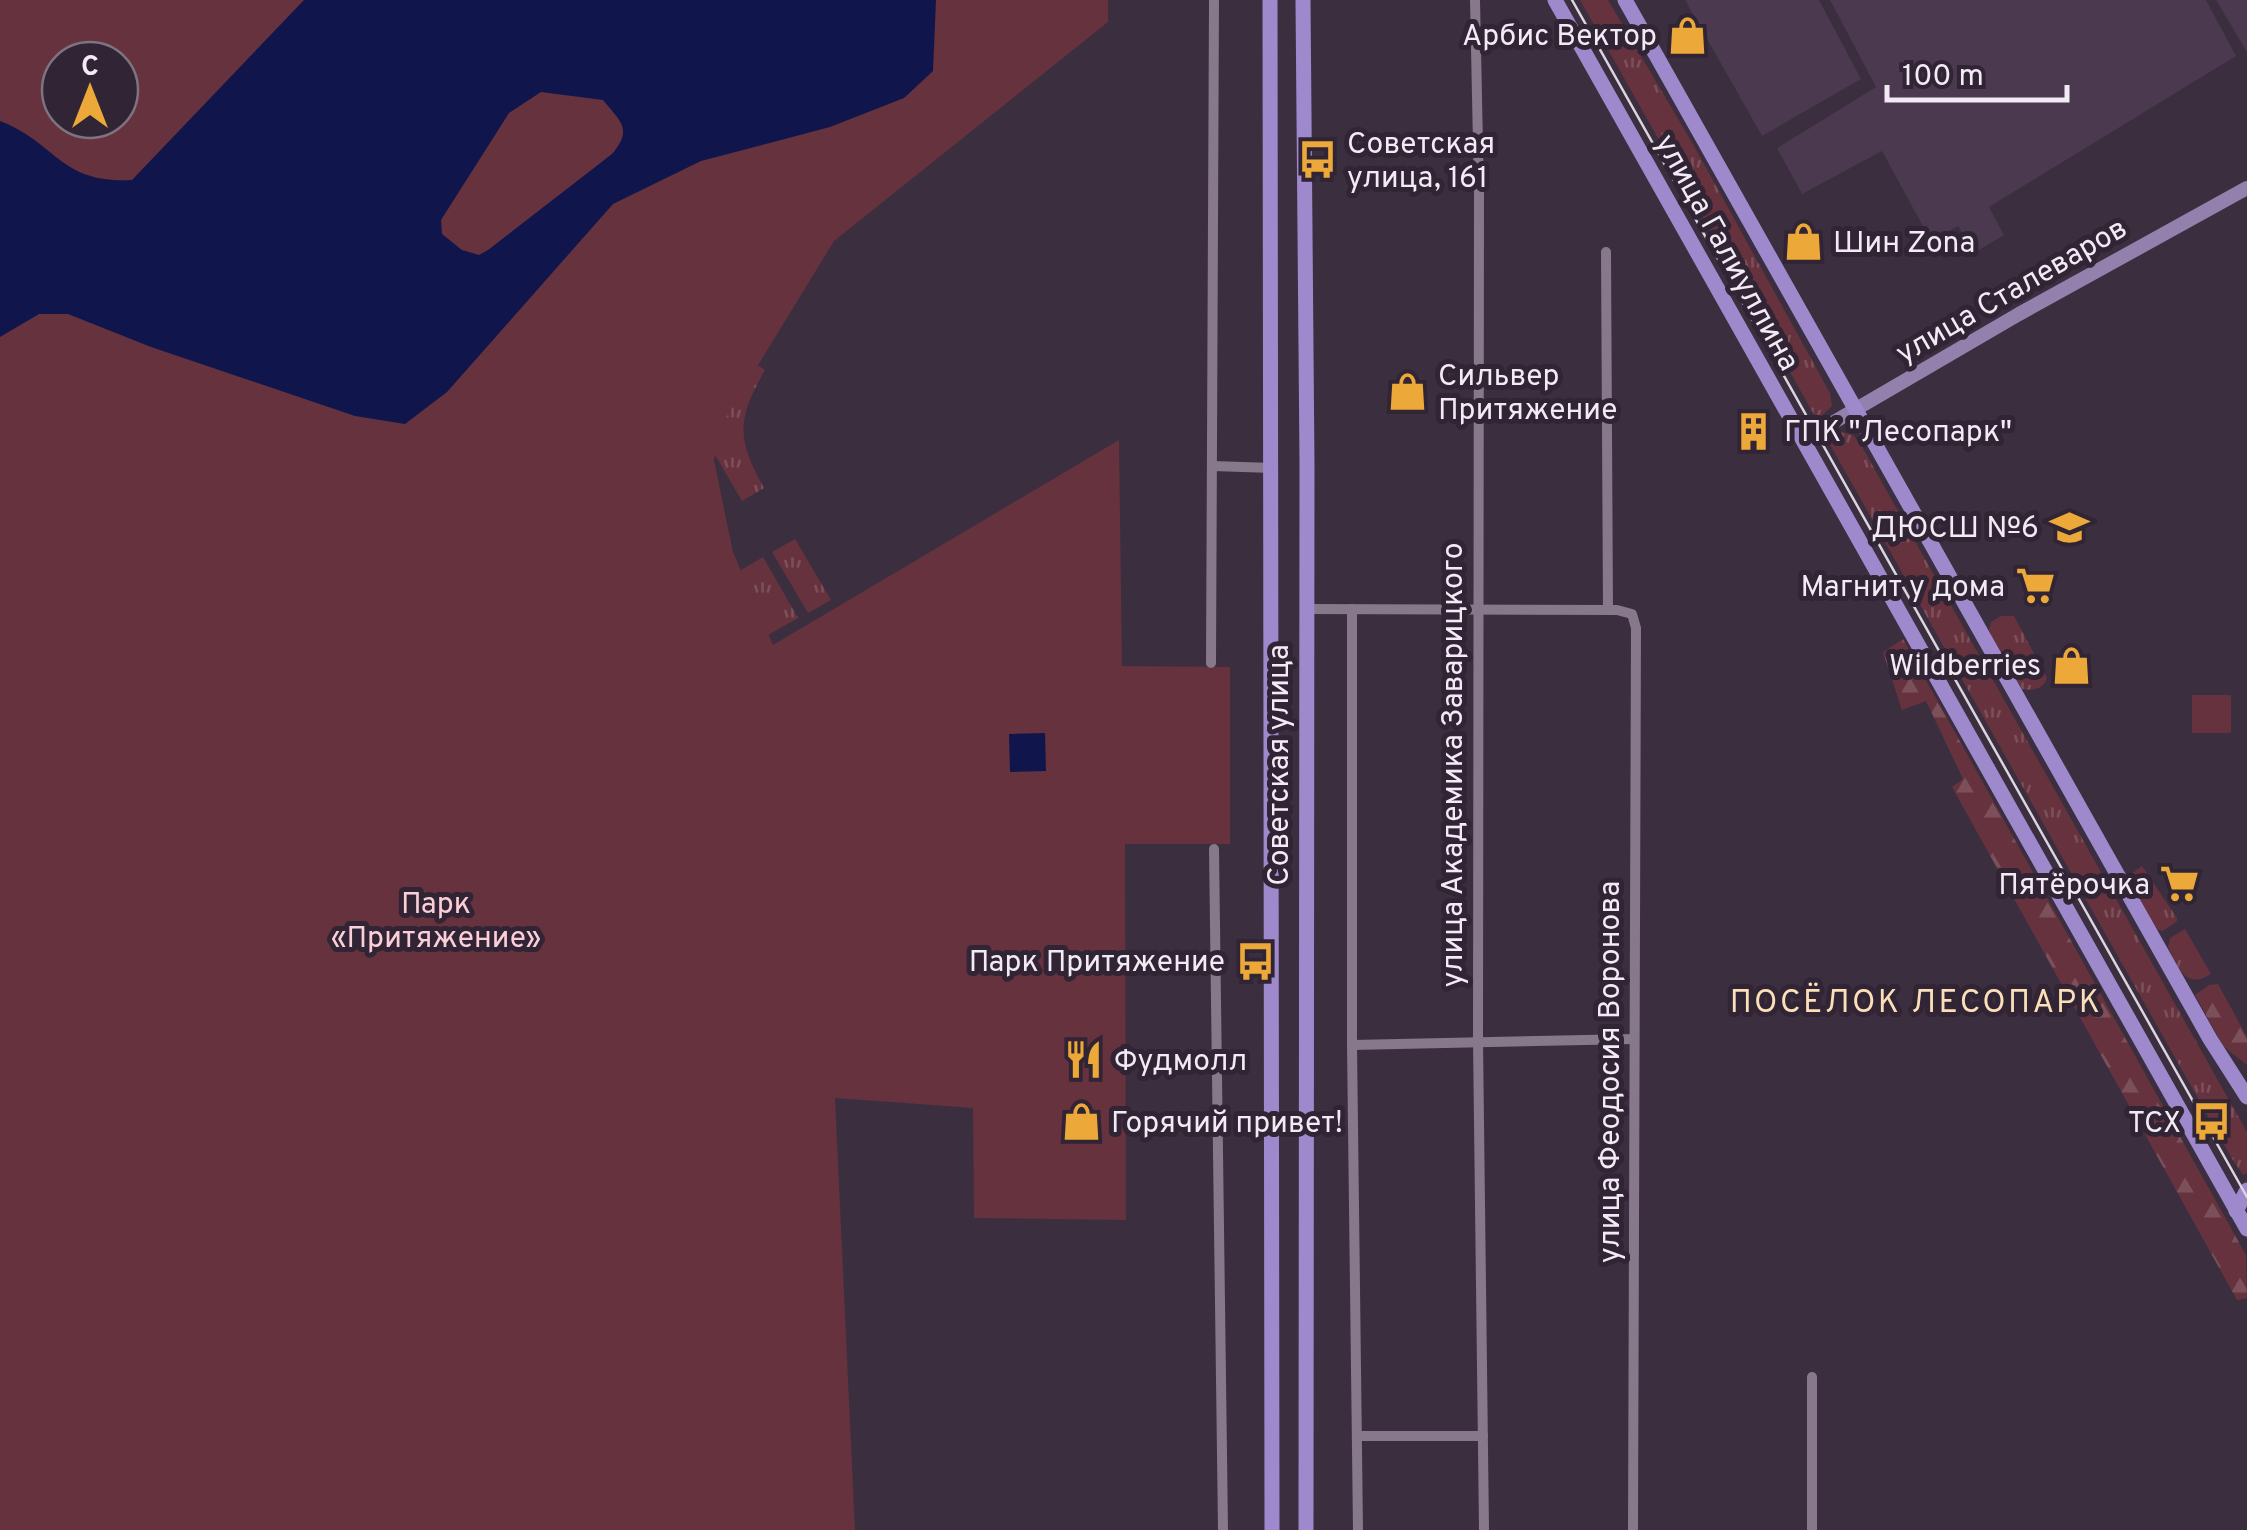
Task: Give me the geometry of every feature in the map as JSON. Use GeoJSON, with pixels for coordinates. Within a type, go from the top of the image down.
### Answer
{"type":"FeatureCollection","features":[{"type":"Feature","properties":{"kind":"main road","name":"Советская улица"},"geometry":{"type":"LineString","coordinates":[[1270,0],[1272,1530]]}},
{"type":"Feature","properties":{"kind":"main road","name":"Советская улица"},"geometry":{"type":"LineString","coordinates":[[1303,0],[1307,468],[1306,1530]]}},
{"type":"Feature","properties":{"kind":"main road","name":"улица Галиуллина"},"geometry":{"type":"LineString","coordinates":[[1555,0],[2247,1229]]}},
{"type":"Feature","properties":{"kind":"main road","name":"улица Галиуллина"},"geometry":{"type":"LineString","coordinates":[[1625,0],[1855,412],[2247,1097]]}},
{"type":"Feature","properties":{"kind":"main road","name":"улица Сталеваров"},"geometry":{"type":"LineString","coordinates":[[1803,440],[2018,314],[2247,188]]}},
{"type":"Feature","properties":{"kind":"main road"},"geometry":{"type":"LineString","coordinates":[[1273,468],[1307,468]]}},
{"type":"Feature","properties":{"kind":"main road"},"geometry":{"type":"LineString","coordinates":[[2236,1210],[2247,1190]]}},
{"type":"Feature","properties":{"kind":"main road"},"geometry":{"type":"LineString","coordinates":[[1272,1302],[1306,1302]]}},
{"type":"Feature","properties":{"kind":"street"},"geometry":{"type":"LineString","coordinates":[[1211,663],[1214,0]]}},
{"type":"Feature","properties":{"kind":"street","name":"улица Академика Заварицкого"},"geometry":{"type":"LineString","coordinates":[[1475,0],[1479,193],[1478,1040],[1484,1530]]}},
{"type":"Feature","properties":{"kind":"street"},"geometry":{"type":"LineString","coordinates":[[1305,609],[1608,610],[1606,252]]}},
{"type":"Feature","properties":{"kind":"street"},"geometry":{"type":"LineString","coordinates":[[1213,466],[1273,468]]}},
{"type":"Feature","properties":{"kind":"street"},"geometry":{"type":"LineString","coordinates":[[1352,608],[1358,1530]]}},
{"type":"Feature","properties":{"kind":"street","name":"улица Феодосия Воронова"},"geometry":{"type":"LineString","coordinates":[[1608,610],[1632,614],[1636,628],[1633,1530]]}},
{"type":"Feature","properties":{"kind":"street"},"geometry":{"type":"LineString","coordinates":[[1214,850],[1224,1530]]}},
{"type":"Feature","properties":{"kind":"street"},"geometry":{"type":"LineString","coordinates":[[1352,1045],[1634,1039]]}},
{"type":"Feature","properties":{"kind":"street"},"geometry":{"type":"LineString","coordinates":[[1812,1378],[1812,1530]]}},
{"type":"Feature","properties":{"kind":"street"},"geometry":{"type":"LineString","coordinates":[[1357,1436],[1484,1436]]}},
{"type":"Feature","properties":{"kind":"shaded area"},"geometry":{"type":"Polygon","coordinates":[[[304,0],[936,0],[933,71],[904,98],[830,127],[701,161],[613,204],[447,392],[405,424],[355,416],[151,347],[68,314],[39,314],[0,337],[0,121],[89,176],[132,180],[304,0]],[[541,92],[509,113],[441,220],[442,234],[462,250],[479,255],[612,154],[622,138],[622,126],[603,100],[541,92]]]}},
{"type":"Feature","properties":{"kind":"shaded area"},"geometry":{"type":"Polygon","coordinates":[[[1685,0],[1819,0],[1861,79],[1762,136],[1685,0]]]}},
{"type":"Feature","properties":{"kind":"shaded area"},"geometry":{"type":"Polygon","coordinates":[[[1830,0],[2206,0],[2236,56],[1989,207],[2004,235],[1974,253],[1958,226],[1931,241],[1882,151],[1802,194],[1777,148],[1876,87],[1830,0]]]}},
{"type":"Feature","properties":{"kind":"shaded area"},"geometry":{"type":"Polygon","coordinates":[[[2216,0],[2247,0],[2247,52],[2216,0]]]}},
{"type":"Feature","properties":{"kind":"shaded area"},"geometry":{"type":"Polygon","coordinates":[[[1045,733],[1046,771],[1010,772],[1009,734],[1045,733]]]}},
{"type":"Feature","properties":{"kind":"green space","name":"Парк «Притяжение»"},"geometry":{"type":"Polygon","coordinates":[[[0,0],[1108,0],[1108,22],[834,241],[724,421],[714,460],[733,552],[773,645],[1119,440],[1122,666],[1230,667],[1230,844],[1125,844],[1126,1220],[974,1218],[973,1108],[835,1098],[855,1530],[0,1530],[0,0]]]}},
{"type":"Feature","properties":{"kind":"green space"},"geometry":{"type":"Polygon","coordinates":[[[1580,0],[1608,0],[1694,146],[1830,393],[1832,406],[1817,420],[1580,0]]]}},
{"type":"Feature","properties":{"kind":"green space"},"geometry":{"type":"Polygon","coordinates":[[[730,347],[765,370],[749,402],[744,429],[748,455],[764,488],[742,501],[689,411],[730,347]]]}},
{"type":"Feature","properties":{"kind":"green space"},"geometry":{"type":"Polygon","coordinates":[[[1841,432],[1853,435],[1861,445],[2247,1132],[2247,1173],[2243,1175],[2231,1157],[1828,441],[1841,432]]]}},
{"type":"Feature","properties":{"kind":"green space"},"geometry":{"type":"Polygon","coordinates":[[[795,539],[831,600],[808,613],[772,552],[795,539]]]}},
{"type":"Feature","properties":{"kind":"green space"},"geometry":{"type":"Polygon","coordinates":[[[763,557],[798,618],[754,643],[719,583],[763,557]]]}},
{"type":"Feature","properties":{"kind":"green space"},"geometry":{"type":"Polygon","coordinates":[[[2001,616],[2014,616],[2047,678],[2040,687],[2022,689],[1992,638],[1991,622],[2001,616]]]}},
{"type":"Feature","properties":{"kind":"green space"},"geometry":{"type":"Polygon","coordinates":[[[1903,639],[2246,1255],[2247,1298],[2237,1300],[1952,787],[1963,779],[1926,701],[1902,710],[1883,652],[1903,639]]]}},
{"type":"Feature","properties":{"kind":"green space"},"geometry":{"type":"Polygon","coordinates":[[[2192,695],[2231,695],[2231,733],[2192,733],[2192,695]]]}},
{"type":"Feature","properties":{"kind":"green space"},"geometry":{"type":"Polygon","coordinates":[[[2142,866],[2177,918],[2163,931],[2155,929],[2130,884],[2130,875],[2142,866]]]}},
{"type":"Feature","properties":{"kind":"green space"},"geometry":{"type":"Polygon","coordinates":[[[2185,929],[2211,974],[2189,978],[2176,962],[2168,947],[2170,938],[2185,929]]]}},
{"type":"Feature","properties":{"kind":"green space"},"geometry":{"type":"Polygon","coordinates":[[[2218,984],[2247,1037],[2247,1065],[2223,1046],[2195,995],[2218,984]]]}},
{"type":"Feature","properties":{"kind":"tram line"},"geometry":{"type":"LineString","coordinates":[[1572,0],[2247,1197]]}},
{"type":"Feature","properties":{"kind":"place","name":"Арбис Вектор"},"geometry":{"type":"Point","coordinates":[1687,35]}},
{"type":"Feature","properties":{"kind":"place","name":"Советская улица, 161"},"geometry":{"type":"Point","coordinates":[1317,160]}},
{"type":"Feature","properties":{"kind":"place","name":"Шин Zona"},"geometry":{"type":"Point","coordinates":[1803,242]}},
{"type":"Feature","properties":{"kind":"place","name":"Сильвер Притяжение"},"geometry":{"type":"Point","coordinates":[1408,392]}},
{"type":"Feature","properties":{"kind":"place","name":"ГПК \"Лесопарк\""},"geometry":{"type":"Point","coordinates":[1754,431]}},
{"type":"Feature","properties":{"kind":"place","name":"ДЮСШ №6"},"geometry":{"type":"Point","coordinates":[2069,527]}},
{"type":"Feature","properties":{"kind":"place","name":"Магнит у дома"},"geometry":{"type":"Point","coordinates":[2035,586]}},
{"type":"Feature","properties":{"kind":"place","name":"Wildberries"},"geometry":{"type":"Point","coordinates":[2071,665]}},
{"type":"Feature","properties":{"kind":"place","name":"Пятёрочка"},"geometry":{"type":"Point","coordinates":[2180,884]}},
{"type":"Feature","properties":{"kind":"place","name":"Парк Притяжение"},"geometry":{"type":"Point","coordinates":[1255,961]}},
{"type":"Feature","properties":{"kind":"place","name":"Фудмолл"},"geometry":{"type":"Point","coordinates":[1084,1060]}},
{"type":"Feature","properties":{"kind":"place","name":"Горячий привет!"},"geometry":{"type":"Point","coordinates":[1081,1122]}},
{"type":"Feature","properties":{"kind":"place","name":"ТСХ"},"geometry":{"type":"Point","coordinates":[2211,1122]}},
{"type":"Feature","properties":{"kind":"district","name":"ПОСЁЛОК ЛЕСОПАРК"},"geometry":{"type":"Point","coordinates":[1916,1001]}}]}
